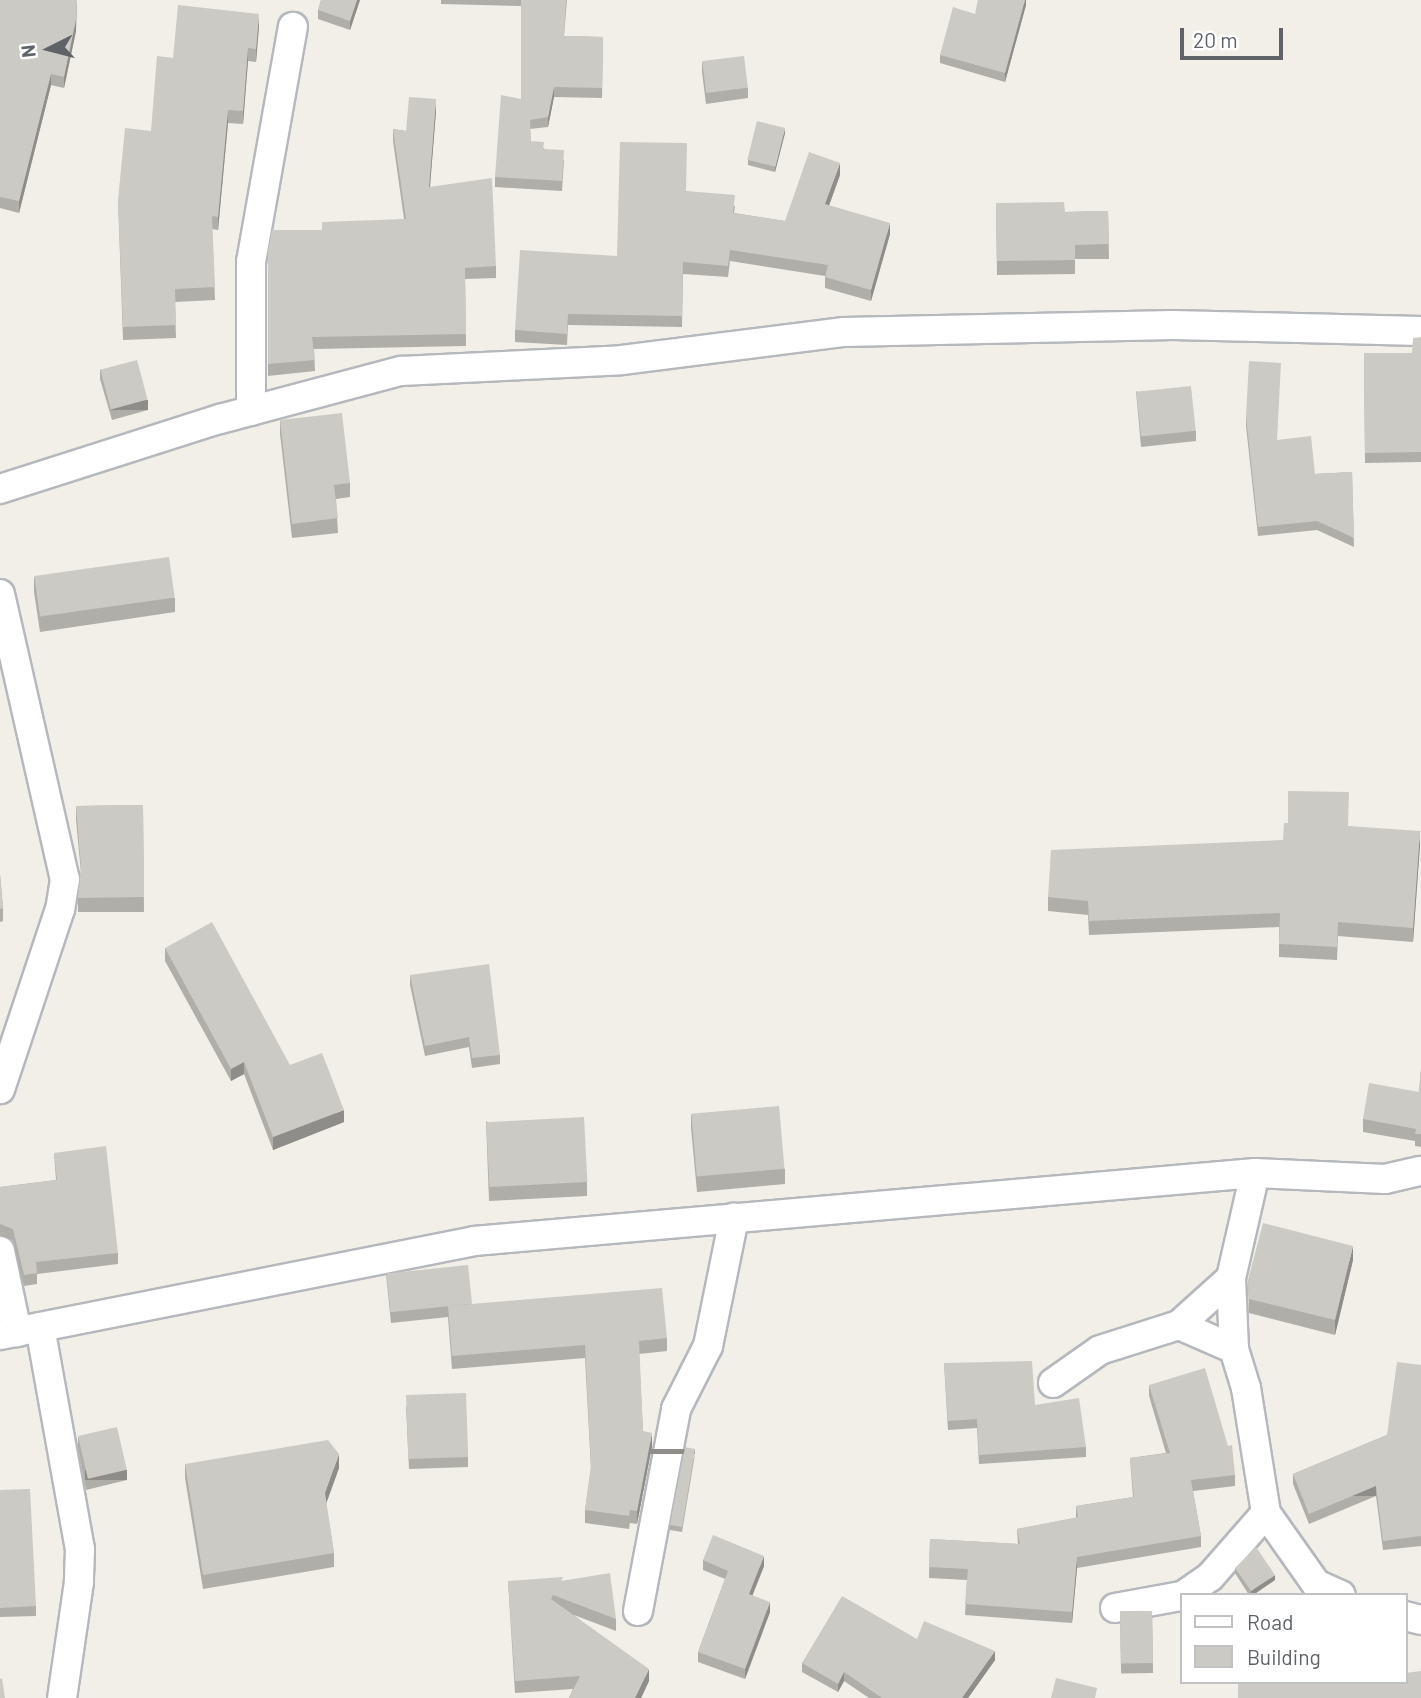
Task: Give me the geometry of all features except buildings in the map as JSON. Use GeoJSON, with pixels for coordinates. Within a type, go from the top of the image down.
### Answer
{"type":"FeatureCollection","features":[{"type":"Feature","properties":{"kind":"street"},"geometry":{"type":"LineString","coordinates":[[251,411],[251,262],[293,27]]}},
{"type":"Feature","properties":{"kind":"street"},"geometry":{"type":"LineString","coordinates":[[0,489],[251,411],[401,371],[622,360],[844,332],[1172,325],[1421,331]]}},
{"type":"Feature","properties":{"kind":"street"},"geometry":{"type":"LineString","coordinates":[[0,594],[65,879],[60,909],[0,1089]]}},
{"type":"Feature","properties":{"kind":"street"},"geometry":{"type":"LineString","coordinates":[[19,1331],[474,1241],[1255,1173],[1385,1180],[1421,1171]]}},
{"type":"Feature","properties":{"kind":"street"},"geometry":{"type":"LineString","coordinates":[[1255,1173],[1231,1278],[1234,1349],[1246,1388],[1266,1513],[1316,1584],[1336,1593]]}},
{"type":"Feature","properties":{"kind":"street"},"geometry":{"type":"LineString","coordinates":[[638,1611],[676,1409],[708,1346],[734,1218]]}},
{"type":"Feature","properties":{"kind":"street"},"geometry":{"type":"LineString","coordinates":[[0,1251],[19,1331],[80,1549],[79,1582],[62,1698]]}},
{"type":"Feature","properties":{"kind":"street"},"geometry":{"type":"LineString","coordinates":[[1053,1383],[1100,1350],[1179,1325],[1231,1278]]}},
{"type":"Feature","properties":{"kind":"street"},"geometry":{"type":"LineString","coordinates":[[1179,1325],[1234,1349]]}},
{"type":"Feature","properties":{"kind":"street"},"geometry":{"type":"LineString","coordinates":[[1186,1593],[1210,1577],[1266,1513]]}},
{"type":"Feature","properties":{"kind":"street"},"geometry":{"type":"LineString","coordinates":[[1115,1608],[1180,1596]]}}]}
